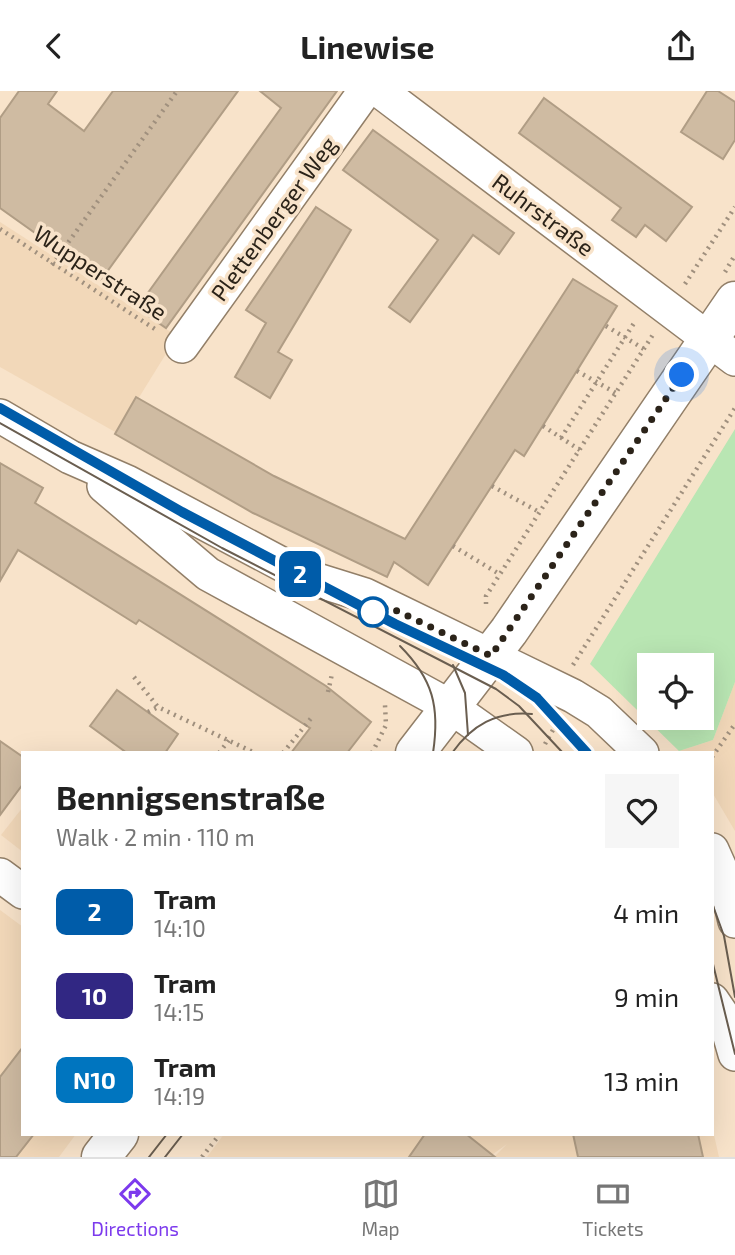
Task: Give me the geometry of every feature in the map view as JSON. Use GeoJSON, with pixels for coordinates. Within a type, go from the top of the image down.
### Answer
{"type":"FeatureCollection","features":[{"type":"Feature","properties":{"kind":"main road"},"geometry":{"type":"LineString","coordinates":[[417,751],[722,349],[735,300]]}},
{"type":"Feature","properties":{"kind":"main road"},"geometry":{"type":"LineString","coordinates":[[101,1157],[117,1136]]}},
{"type":"Feature","properties":{"kind":"street","name":"Plettenberger Weg"},"geometry":{"type":"LineString","coordinates":[[183,346],[365,91]]}},
{"type":"Feature","properties":{"kind":"street","name":"Ruhrstraße"},"geometry":{"type":"LineString","coordinates":[[380,91],[414,101],[668,310],[722,349]]}},
{"type":"Feature","properties":{"kind":"street"},"geometry":{"type":"LineString","coordinates":[[0,416],[71,457],[127,482],[304,576],[365,595],[573,695],[599,712],[640,751]]}},
{"type":"Feature","properties":{"kind":"street"},"geometry":{"type":"LineString","coordinates":[[71,457],[208,574],[451,707],[513,751]]}},
{"type":"Feature","properties":{"kind":"street"},"geometry":{"type":"LineString","coordinates":[[714,855],[724,877],[735,921]]}},
{"type":"Feature","properties":{"kind":"street"},"geometry":{"type":"LineString","coordinates":[[0,875],[21,891]]}},
{"type":"Feature","properties":{"kind":"street"},"geometry":{"type":"LineString","coordinates":[[714,1003],[725,1019],[735,1054]]}},
{"type":"Feature","properties":{"kind":"path"},"geometry":{"type":"LineString","coordinates":[[52,265],[177,91]]}},
{"type":"Feature","properties":{"kind":"path"},"geometry":{"type":"LineString","coordinates":[[487,612],[486,596],[735,207]]}},
{"type":"Feature","properties":{"kind":"path","name":"Wupperstraße"},"geometry":{"type":"LineString","coordinates":[[0,229],[52,265],[183,346]]}},
{"type":"Feature","properties":{"kind":"path"},"geometry":{"type":"LineString","coordinates":[[561,438],[634,323]]}},
{"type":"Feature","properties":{"kind":"path"},"geometry":{"type":"LineString","coordinates":[[606,326],[644,349]]}},
{"type":"Feature","properties":{"kind":"path"},"geometry":{"type":"LineString","coordinates":[[577,371],[616,393]]}},
{"type":"Feature","properties":{"kind":"path"},"geometry":{"type":"LineString","coordinates":[[541,751],[582,680],[570,668],[735,408]]}},
{"type":"Feature","properties":{"kind":"path"},"geometry":{"type":"LineString","coordinates":[[543,426],[580,450]]}},
{"type":"Feature","properties":{"kind":"path"},"geometry":{"type":"LineString","coordinates":[[492,486],[541,513]]}},
{"type":"Feature","properties":{"kind":"path"},"geometry":{"type":"LineString","coordinates":[[453,546],[501,575]]}},
{"type":"Feature","properties":{"kind":"path"},"geometry":{"type":"LineString","coordinates":[[134,677],[158,707],[251,751]]}},
{"type":"Feature","properties":{"kind":"path"},"geometry":{"type":"LineString","coordinates":[[148,712],[158,707]]}},
{"type":"Feature","properties":{"kind":"path"},"geometry":{"type":"LineString","coordinates":[[373,751],[386,725],[385,716]]}},
{"type":"Feature","properties":{"kind":"path"},"geometry":{"type":"LineString","coordinates":[[285,751],[312,717]]}},
{"type":"Feature","properties":{"kind":"path"},"geometry":{"type":"LineString","coordinates":[[714,754],[735,725]]}},
{"type":"Feature","properties":{"kind":"path"},"geometry":{"type":"LineString","coordinates":[[221,751],[229,740]]}},
{"type":"Feature","properties":{"kind":"path"},"geometry":{"type":"LineString","coordinates":[[202,1157],[218,1136]]}},
{"type":"Feature","properties":{"kind":"shaded area"},"geometry":{"type":"Polygon","coordinates":[[[0,222],[177,336],[117,433],[0,367],[0,222]]]}},
{"type":"Feature","properties":{"kind":"shaded area"},"geometry":{"type":"Polygon","coordinates":[[[735,682],[735,831],[714,795],[714,751],[679,751],[713,740],[735,682]]]}},
{"type":"Feature","properties":{"kind":"shaded area"},"geometry":{"type":"Polygon","coordinates":[[[21,810],[21,850],[1,835],[21,810]]]}},
{"type":"Feature","properties":{"kind":"shaded area"},"geometry":{"type":"Polygon","coordinates":[[[0,910],[21,926],[21,1136],[75,1136],[59,1157],[0,1157],[0,910]]]}},
{"type":"Feature","properties":{"kind":"shaded area"},"geometry":{"type":"Polygon","coordinates":[[[714,1135],[719,1157],[494,1157],[507,1144],[489,1157],[207,1157],[223,1136],[714,1135]]]}},
{"type":"Feature","properties":{"kind":"green space"},"geometry":{"type":"Polygon","coordinates":[[[735,429],[735,682],[713,740],[679,751],[658,730],[714,730],[714,653],[637,653],[637,710],[590,664],[735,429]]]}},
{"type":"Feature","properties":{"kind":"building"},"geometry":{"type":"Polygon","coordinates":[[[19,91],[57,91],[48,104],[84,131],[113,91],[238,91],[101,280],[0,208],[0,118],[19,91]]]}},
{"type":"Feature","properties":{"kind":"building"},"geometry":{"type":"Polygon","coordinates":[[[260,91],[337,91],[166,328],[137,308],[281,108],[260,91]]]}},
{"type":"Feature","properties":{"kind":"building"},"geometry":{"type":"Polygon","coordinates":[[[707,91],[718,91],[735,102],[735,140],[723,159],[681,132],[707,91]]]}},
{"type":"Feature","properties":{"kind":"building"},"geometry":{"type":"Polygon","coordinates":[[[544,98],[692,207],[666,241],[645,225],[636,237],[612,220],[621,208],[519,133],[544,98]]]}},
{"type":"Feature","properties":{"kind":"building"},"geometry":{"type":"Polygon","coordinates":[[[373,130],[514,233],[499,254],[473,235],[410,322],[389,307],[438,240],[343,170],[373,130]]]}},
{"type":"Feature","properties":{"kind":"building"},"geometry":{"type":"Polygon","coordinates":[[[316,207],[351,230],[278,352],[292,360],[270,398],[235,377],[266,323],[246,310],[316,207]]]}},
{"type":"Feature","properties":{"kind":"building"},"geometry":{"type":"Polygon","coordinates":[[[573,279],[617,306],[524,456],[515,450],[428,585],[394,562],[387,577],[253,513],[115,434],[136,397],[274,476],[405,539],[573,279]]]}},
{"type":"Feature","properties":{"kind":"building"},"geometry":{"type":"Polygon","coordinates":[[[0,463],[43,488],[35,503],[326,686],[371,722],[349,751],[293,751],[310,728],[139,620],[136,624],[18,550],[0,581],[0,463]]]}},
{"type":"Feature","properties":{"kind":"building"},"geometry":{"type":"Polygon","coordinates":[[[117,690],[178,734],[166,751],[124,751],[90,726],[117,690]]]}},
{"type":"Feature","properties":{"kind":"building"},"geometry":{"type":"Polygon","coordinates":[[[0,741],[21,756],[21,787],[0,815],[0,741]]]}},
{"type":"Feature","properties":{"kind":"building"},"geometry":{"type":"Polygon","coordinates":[[[21,1050],[21,1136],[32,1136],[16,1157],[0,1157],[0,1077],[21,1050]]]}},
{"type":"Feature","properties":{"kind":"building"},"geometry":{"type":"Polygon","coordinates":[[[424,1136],[469,1136],[495,1157],[409,1157],[424,1136]]]}},
{"type":"Feature","properties":{"kind":"building"},"geometry":{"type":"Polygon","coordinates":[[[573,1136],[698,1136],[703,1157],[578,1157],[573,1136]]]}},
{"type":"Feature","properties":{"kind":"tram line"},"geometry":{"type":"LineString","coordinates":[[0,408],[182,512],[395,624],[503,675],[537,698],[585,751]]}},
{"type":"Feature","properties":{"kind":"tram line","name":"2"},"geometry":{"type":"LineString","coordinates":[[0,408],[182,512],[395,624],[503,675],[537,698],[585,751]]}},
{"type":"Feature","properties":{"kind":"tram line"},"geometry":{"type":"LineString","coordinates":[[0,423],[222,548],[496,689],[519,706],[561,751]]}},
{"type":"Feature","properties":{"kind":"tram line"},"geometry":{"type":"LineString","coordinates":[[400,646],[427,682],[434,708],[433,751]]}},
{"type":"Feature","properties":{"kind":"tram line"},"geometry":{"type":"LineString","coordinates":[[453,665],[465,693],[468,735]]}},
{"type":"Feature","properties":{"kind":"tram line"},"geometry":{"type":"LineString","coordinates":[[454,751],[468,735],[486,722],[507,715],[532,714]]}},
{"type":"Feature","properties":{"kind":"tram line"},"geometry":{"type":"LineString","coordinates":[[714,908],[724,936],[735,997]]}},
{"type":"Feature","properties":{"kind":"tram line"},"geometry":{"type":"LineString","coordinates":[[714,968],[735,1054]]}},
{"type":"Feature","properties":{"kind":"tram line"},"geometry":{"type":"LineString","coordinates":[[149,1157],[165,1136]]}},
{"type":"Feature","properties":{"kind":"tram line"},"geometry":{"type":"LineString","coordinates":[[165,1157],[181,1136]]}},
{"type":"Feature","properties":{"kind":"route"},"geometry":{"type":"LineString","coordinates":[[373,612],[389,607],[491,656],[682,375]]}}]}
